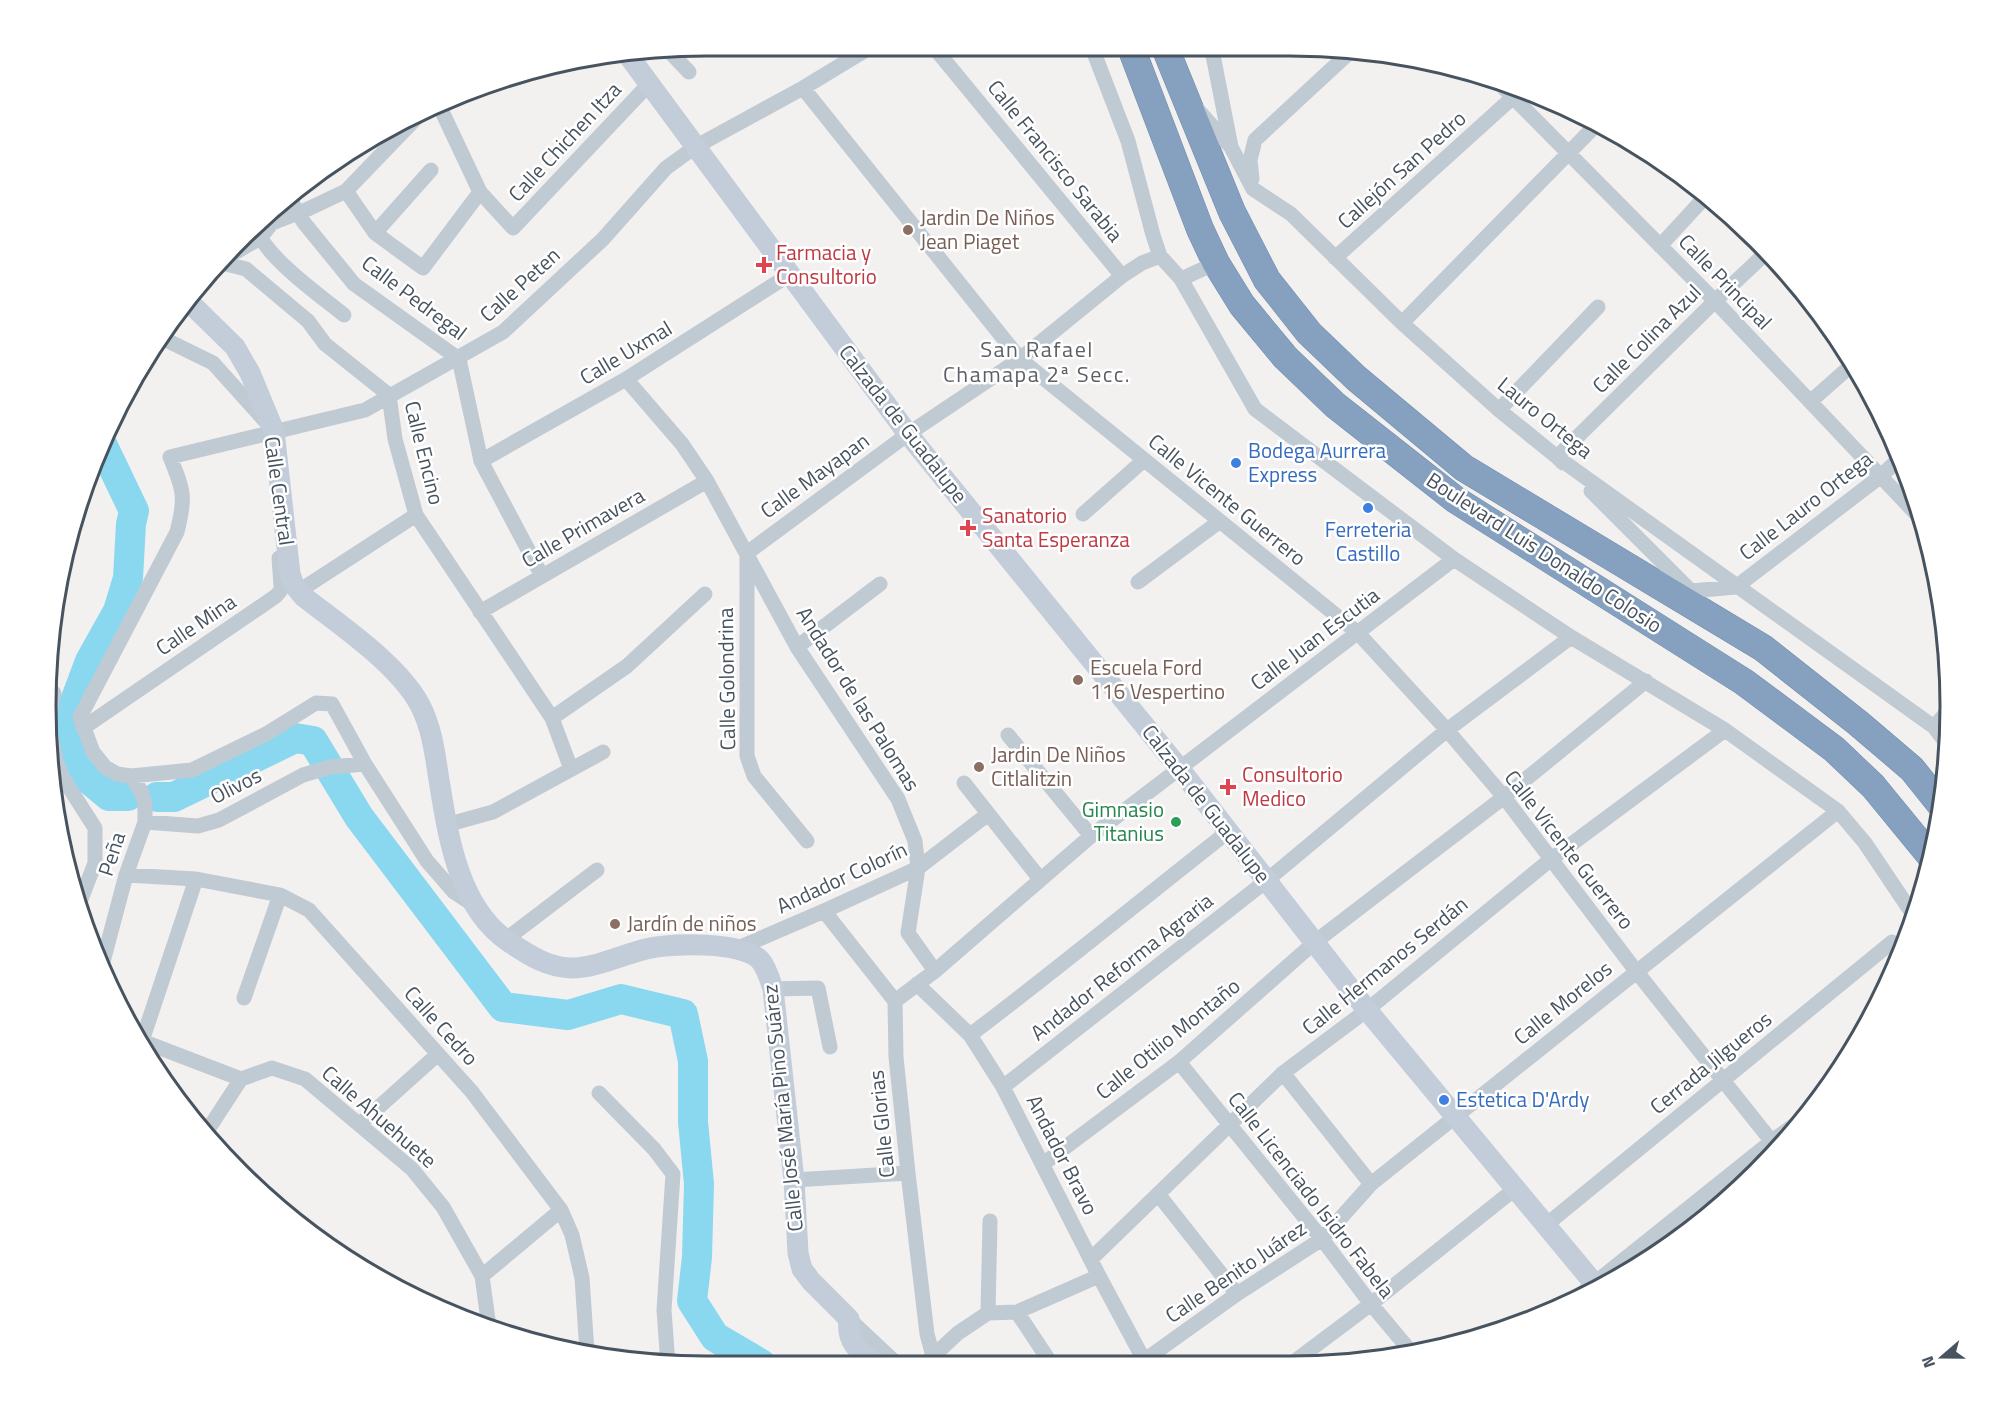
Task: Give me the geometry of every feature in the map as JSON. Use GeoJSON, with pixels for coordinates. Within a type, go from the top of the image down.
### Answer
{"type":"FeatureCollection","features":[{"type":"Feature","properties":{"kind":"highway","name":"Boulevard Luis Donaldo Colosio"},"geometry":{"type":"LineString","coordinates":[[1134,56],[1200,229],[1216,263],[1242,305],[1285,357],[1335,405],[1456,500],[1744,682],[1834,749],[1873,786],[1924,848]]}},
{"type":"Feature","properties":{"kind":"highway","name":"Boulevard Luis Donaldo Colosio"},"geometry":{"type":"LineString","coordinates":[[1168,56],[1232,212],[1267,280],[1310,333],[1356,378],[1464,468],[1763,648],[1858,723],[1912,770],[1934,797]]}},
{"type":"Feature","properties":{"kind":"highway"},"geometry":{"type":"LineString","coordinates":[[1912,770],[1936,783]]}},
{"type":"Feature","properties":{"kind":"street","name":"Calle Peten"},"geometry":{"type":"LineString","coordinates":[[83,728],[80,717],[177,532],[184,505],[182,484],[170,457],[365,410],[459,358],[503,332],[603,239],[666,168],[695,147],[803,88],[856,56]]}},
{"type":"Feature","properties":{"kind":"street","name":"Calle Francisco Sarabia"},"geometry":{"type":"LineString","coordinates":[[941,56],[1122,276]]}},
{"type":"Feature","properties":{"kind":"street"},"geometry":{"type":"LineString","coordinates":[[1095,56],[1128,141],[1160,256],[1181,279],[1255,409],[1454,559],[1571,637],[1725,730],[1839,811],[1865,843],[1908,907]]}},
{"type":"Feature","properties":{"kind":"street","name":"Lauro Ortega"},"geometry":{"type":"LineString","coordinates":[[1213,56],[1231,147],[1253,189],[1291,214],[1402,323],[1499,410],[1557,457],[1934,727],[1939,734]]}},
{"type":"Feature","properties":{"kind":"street"},"geometry":{"type":"LineString","coordinates":[[674,57],[689,72]]}},
{"type":"Feature","properties":{"kind":"street"},"geometry":{"type":"LineString","coordinates":[[1253,189],[1250,160],[1255,140],[1344,58]]}},
{"type":"Feature","properties":{"kind":"street","name":"Calzada de Guadalupe"},"geometry":{"type":"LineString","coordinates":[[632,60],[908,434],[1179,768],[1367,1010],[1592,1281]]}},
{"type":"Feature","properties":{"kind":"street","name":"Calle Chichen Itza"},"geometry":{"type":"LineString","coordinates":[[442,112],[480,192],[513,228],[649,84]]}},
{"type":"Feature","properties":{"kind":"street","name":"Calle Vicente Guerrero"},"geometry":{"type":"LineString","coordinates":[[803,88],[1020,359],[1358,633],[1447,730],[1504,797],[1636,971],[1773,1141]]}},
{"type":"Feature","properties":{"kind":"street"},"geometry":{"type":"LineString","coordinates":[[1184,94],[1231,147]]}},
{"type":"Feature","properties":{"kind":"street","name":"Callejón San Pedro"},"geometry":{"type":"LineString","coordinates":[[1335,258],[1515,96]]}},
{"type":"Feature","properties":{"kind":"street","name":"Calle Principal"},"geometry":{"type":"LineString","coordinates":[[1523,99],[1568,153],[1715,301],[1909,506]]}},
{"type":"Feature","properties":{"kind":"street"},"geometry":{"type":"LineString","coordinates":[[1402,323],[1591,130]]}},
{"type":"Feature","properties":{"kind":"street"},"geometry":{"type":"LineString","coordinates":[[266,227],[346,191],[387,139]]}},
{"type":"Feature","properties":{"kind":"street"},"geometry":{"type":"LineString","coordinates":[[375,233],[431,170]]}},
{"type":"Feature","properties":{"kind":"street","name":"Calle Pedregal"},"geometry":{"type":"LineString","coordinates":[[346,191],[375,233],[423,268],[480,192]]}},
{"type":"Feature","properties":{"kind":"street"},"geometry":{"type":"LineString","coordinates":[[1660,246],[1701,202]]}},
{"type":"Feature","properties":{"kind":"street","name":"Calle Pedregal"},"geometry":{"type":"LineString","coordinates":[[294,203],[298,213],[354,284],[459,358],[481,461],[542,576]]}},
{"type":"Feature","properties":{"kind":"street"},"geometry":{"type":"LineString","coordinates":[[259,234],[288,269],[344,315]]}},
{"type":"Feature","properties":{"kind":"street","name":"Calle Mayapan"},"geometry":{"type":"LineString","coordinates":[[747,553],[908,434],[1020,359],[1122,276],[1142,263],[1160,256]]}},
{"type":"Feature","properties":{"kind":"street","name":"Calle Colina Azul"},"geometry":{"type":"LineString","coordinates":[[1557,457],[1761,258]]}},
{"type":"Feature","properties":{"kind":"street"},"geometry":{"type":"LineString","coordinates":[[1181,279],[1216,263]]}},
{"type":"Feature","properties":{"kind":"street","name":"Calle Encino"},"geometry":{"type":"LineString","coordinates":[[229,265],[246,269],[308,321],[326,344],[389,395],[395,439],[416,515],[552,718],[571,768]]}},
{"type":"Feature","properties":{"kind":"street","name":"Calle Uxmal"},"geometry":{"type":"LineString","coordinates":[[481,461],[626,379],[789,275]]}},
{"type":"Feature","properties":{"kind":"street"},"geometry":{"type":"LineString","coordinates":[[193,306],[235,347],[250,373],[274,431]]}},
{"type":"Feature","properties":{"kind":"street"},"geometry":{"type":"LineString","coordinates":[[1499,410],[1598,307]]}},
{"type":"Feature","properties":{"kind":"street","name":"Calle Central"},"geometry":{"type":"LineString","coordinates":[[167,341],[213,363],[274,431],[290,574],[299,591]]}},
{"type":"Feature","properties":{"kind":"street"},"geometry":{"type":"LineString","coordinates":[[1811,402],[1846,370]]}},
{"type":"Feature","properties":{"kind":"street","name":"Andador de las Palomas"},"geometry":{"type":"LineString","coordinates":[[626,379],[682,444],[707,481],[797,647],[898,799],[915,841],[918,868],[908,933],[935,971]]}},
{"type":"Feature","properties":{"kind":"street"},"geometry":{"type":"LineString","coordinates":[[1557,457],[1691,591],[1736,587]]}},
{"type":"Feature","properties":{"kind":"street"},"geometry":{"type":"LineString","coordinates":[[1083,514],[1144,460]]}},
{"type":"Feature","properties":{"kind":"street","name":"Calle Lauro Ortega"},"geometry":{"type":"LineString","coordinates":[[1736,587],[1894,464]]}},
{"type":"Feature","properties":{"kind":"street","name":"Calle Primavera"},"geometry":{"type":"LineString","coordinates":[[480,612],[707,481]]}},
{"type":"Feature","properties":{"kind":"street"},"geometry":{"type":"LineString","coordinates":[[299,591],[416,515]]}},
{"type":"Feature","properties":{"kind":"street"},"geometry":{"type":"LineString","coordinates":[[1138,582],[1220,521]]}},
{"type":"Feature","properties":{"kind":"street","name":"Calle Mina"},"geometry":{"type":"LineString","coordinates":[[83,728],[279,593],[281,586],[280,541],[286,530]]}},
{"type":"Feature","properties":{"kind":"street","name":"Calle Golondrina"},"geometry":{"type":"LineString","coordinates":[[747,553],[747,756],[754,776],[807,841]]}},
{"type":"Feature","properties":{"kind":"street","name":"Calle Juan Escutia"},"geometry":{"type":"LineString","coordinates":[[895,1001],[935,971],[1091,836],[1454,559]]}},
{"type":"Feature","properties":{"kind":"street"},"geometry":{"type":"LineString","coordinates":[[797,647],[880,584]]}},
{"type":"Feature","properties":{"kind":"street","name":"Calle José María Pino Suárez"},"geometry":{"type":"LineString","coordinates":[[299,591],[390,666],[414,695],[431,733],[454,854],[475,906],[489,925],[505,940],[532,958],[550,965],[570,968],[587,967],[662,945],[687,944],[736,949],[751,953],[762,962],[773,989],[794,1180],[798,1253],[802,1269],[811,1281],[889,1356]]}},
{"type":"Feature","properties":{"kind":"street"},"geometry":{"type":"LineString","coordinates":[[552,718],[627,666],[705,594]]}},
{"type":"Feature","properties":{"kind":"street","name":"Andador Reforma Agraria"},"geometry":{"type":"LineString","coordinates":[[1003,1087],[1266,881],[1447,730],[1571,637]]}},
{"type":"Feature","properties":{"kind":"street","name":"Calle Otilio Montaño"},"geometry":{"type":"LineString","coordinates":[[1043,1164],[1179,1062],[1315,942],[1504,797],[1646,681]]}},
{"type":"Feature","properties":{"kind":"street"},"geometry":{"type":"LineString","coordinates":[[83,728],[93,752],[105,767],[117,774],[131,776],[192,770],[266,734],[316,703],[332,704],[365,764],[427,861],[454,892],[475,906]]}},
{"type":"Feature","properties":{"kind":"street"},"geometry":{"type":"LineString","coordinates":[[1934,727],[1940,721]]}},
{"type":"Feature","properties":{"kind":"street","name":"Calle Hermanos Serdán"},"geometry":{"type":"LineString","coordinates":[[1091,1260],[1283,1073],[1367,1010],[1550,860],[1725,730]]}},
{"type":"Feature","properties":{"kind":"street"},"geometry":{"type":"LineString","coordinates":[[1008,735],[1091,836]]}},
{"type":"Feature","properties":{"kind":"street"},"geometry":{"type":"LineString","coordinates":[[447,825],[493,812],[603,752]]}},
{"type":"Feature","properties":{"kind":"street","name":"Olivos"},"geometry":{"type":"LineString","coordinates":[[145,822],[198,826],[219,820],[303,775],[330,767],[365,764]]}},
{"type":"Feature","properties":{"kind":"street"},"geometry":{"type":"LineString","coordinates":[[59,768],[95,828],[95,863],[84,893]]}},
{"type":"Feature","properties":{"kind":"street"},"geometry":{"type":"LineString","coordinates":[[131,776],[141,791],[145,803],[145,822]]}},
{"type":"Feature","properties":{"kind":"street"},"geometry":{"type":"LineString","coordinates":[[964,783],[1040,879]]}},
{"type":"Feature","properties":{"kind":"street","name":"Calle Morelos"},"geometry":{"type":"LineString","coordinates":[[1457,1117],[1636,971],[1839,811]]}},
{"type":"Feature","properties":{"kind":"street","name":"Andador Colorín"},"geometry":{"type":"LineString","coordinates":[[736,949],[918,868],[988,814]]}},
{"type":"Feature","properties":{"kind":"street","name":"Peña"},"geometry":{"type":"LineString","coordinates":[[105,954],[126,875],[145,822]]}},
{"type":"Feature","properties":{"kind":"street"},"geometry":{"type":"LineString","coordinates":[[970,1035],[1047,977],[1229,831]]}},
{"type":"Feature","properties":{"kind":"street"},"geometry":{"type":"LineString","coordinates":[[505,940],[597,870]]}},
{"type":"Feature","properties":{"kind":"street","name":"Calle Cedro"},"geometry":{"type":"LineString","coordinates":[[126,875],[196,879],[280,895],[309,910],[472,1092],[561,1210],[572,1235],[582,1278],[586,1344]]}},
{"type":"Feature","properties":{"kind":"street"},"geometry":{"type":"LineString","coordinates":[[145,1033],[196,879]]}},
{"type":"Feature","properties":{"kind":"street"},"geometry":{"type":"LineString","coordinates":[[244,998],[280,895]]}},
{"type":"Feature","properties":{"kind":"street"},"geometry":{"type":"LineString","coordinates":[[824,911],[895,1001]]}},
{"type":"Feature","properties":{"kind":"street","name":"Cerrada Jilgueros"},"geometry":{"type":"LineString","coordinates":[[1546,1225],[1892,942],[1894,945]]}},
{"type":"Feature","properties":{"kind":"street","name":"Andador Bravo"},"geometry":{"type":"LineString","coordinates":[[917,984],[970,1035],[1003,1087],[1141,1356]]}},
{"type":"Feature","properties":{"kind":"street"},"geometry":{"type":"LineString","coordinates":[[773,989],[818,988],[830,1047]]}},
{"type":"Feature","properties":{"kind":"street","name":"Calle Glorias"},"geometry":{"type":"LineString","coordinates":[[895,1001],[896,1058],[930,1356]]}},
{"type":"Feature","properties":{"kind":"street"},"geometry":{"type":"LineString","coordinates":[[152,1045],[241,1079],[211,1125]]}},
{"type":"Feature","properties":{"kind":"street"},"geometry":{"type":"LineString","coordinates":[[360,1124],[438,1054]]}},
{"type":"Feature","properties":{"kind":"street","name":"Calle Licenciado Isidro Fabela"},"geometry":{"type":"LineString","coordinates":[[1179,1062],[1405,1345]]}},
{"type":"Feature","properties":{"kind":"street","name":"Calle Ahuehuete"},"geometry":{"type":"LineString","coordinates":[[241,1079],[272,1068],[305,1079],[412,1169],[436,1199],[482,1275],[488,1318]]}},
{"type":"Feature","properties":{"kind":"street"},"geometry":{"type":"LineString","coordinates":[[1283,1073],[1371,1184]]}},
{"type":"Feature","properties":{"kind":"street"},"geometry":{"type":"LineString","coordinates":[[599,1093],[654,1149],[673,1174],[663,1310],[667,1354]]}},
{"type":"Feature","properties":{"kind":"street","name":"Calle Benito Juárez"},"geometry":{"type":"LineString","coordinates":[[1151,1356],[1237,1294],[1322,1239],[1371,1184],[1457,1117]]}},
{"type":"Feature","properties":{"kind":"street"},"geometry":{"type":"LineString","coordinates":[[1639,1254],[1682,1222],[1750,1165]]}},
{"type":"Feature","properties":{"kind":"street"},"geometry":{"type":"LineString","coordinates":[[794,1180],[908,1173]]}},
{"type":"Feature","properties":{"kind":"street"},"geometry":{"type":"LineString","coordinates":[[1302,1355],[1371,1304],[1516,1188]]}},
{"type":"Feature","properties":{"kind":"street"},"geometry":{"type":"LineString","coordinates":[[1158,1194],[1237,1294]]}},
{"type":"Feature","properties":{"kind":"street"},"geometry":{"type":"LineString","coordinates":[[482,1275],[561,1210]]}},
{"type":"Feature","properties":{"kind":"street"},"geometry":{"type":"LineString","coordinates":[[988,1313],[990,1221]]}},
{"type":"Feature","properties":{"kind":"street"},"geometry":{"type":"LineString","coordinates":[[933,1356],[958,1333],[988,1313],[1017,1312],[1099,1276]]}},
{"type":"Feature","properties":{"kind":"street"},"geometry":{"type":"LineString","coordinates":[[1017,1312],[1046,1356]]}},
{"type":"Feature","properties":{"kind":"street"},"geometry":{"type":"LineString","coordinates":[[849,1319],[847,1331],[852,1343],[866,1356]]}},
{"type":"Feature","properties":{"kind":"waterway"},"geometry":{"type":"LineString","coordinates":[[107,454],[134,511],[131,524],[128,578],[118,611],[90,661],[65,728],[79,771],[109,796],[128,796]]}},
{"type":"Feature","properties":{"kind":"waterway"},"geometry":{"type":"LineString","coordinates":[[157,797],[174,797],[295,738],[313,741],[359,817],[503,1007],[568,1015],[621,999],[683,1014],[693,1061],[693,1122],[699,1184],[697,1257],[692,1301],[715,1337],[747,1356]]}},
{"type":"Feature","properties":{"kind":"place","name":"Jardin De Niños Jean Piaget"},"geometry":{"type":"Point","coordinates":[908,230]}},
{"type":"Feature","properties":{"kind":"place","name":"Farmacia y Consultorio"},"geometry":{"type":"Point","coordinates":[764,265]}},
{"type":"Feature","properties":{"kind":"place","name":"Bodega Aurrera Express"},"geometry":{"type":"Point","coordinates":[1236,463]}},
{"type":"Feature","properties":{"kind":"place","name":"Ferreteria Castillo"},"geometry":{"type":"Point","coordinates":[1368,508]}},
{"type":"Feature","properties":{"kind":"place","name":"Sanatorio Santa Esperanza"},"geometry":{"type":"Point","coordinates":[968,528]}},
{"type":"Feature","properties":{"kind":"place","name":"Escuela Ford 116 Vespertino"},"geometry":{"type":"Point","coordinates":[1078,680]}},
{"type":"Feature","properties":{"kind":"place","name":"Jardin De Niños Citlalitzin"},"geometry":{"type":"Point","coordinates":[979,767]}},
{"type":"Feature","properties":{"kind":"place","name":"Consultorio Medico"},"geometry":{"type":"Point","coordinates":[1228,787]}},
{"type":"Feature","properties":{"kind":"place","name":"Gimnasio Titanius"},"geometry":{"type":"Point","coordinates":[1176,822]}},
{"type":"Feature","properties":{"kind":"place","name":"Jardín de niños"},"geometry":{"type":"Point","coordinates":[615,924]}},
{"type":"Feature","properties":{"kind":"place","name":"Estetica D'Ardy"},"geometry":{"type":"Point","coordinates":[1444,1100]}},
{"type":"Feature","properties":{"kind":"district","name":"San Rafael Chamapa 2ª Secc."},"geometry":{"type":"Point","coordinates":[1037,362]}}]}
